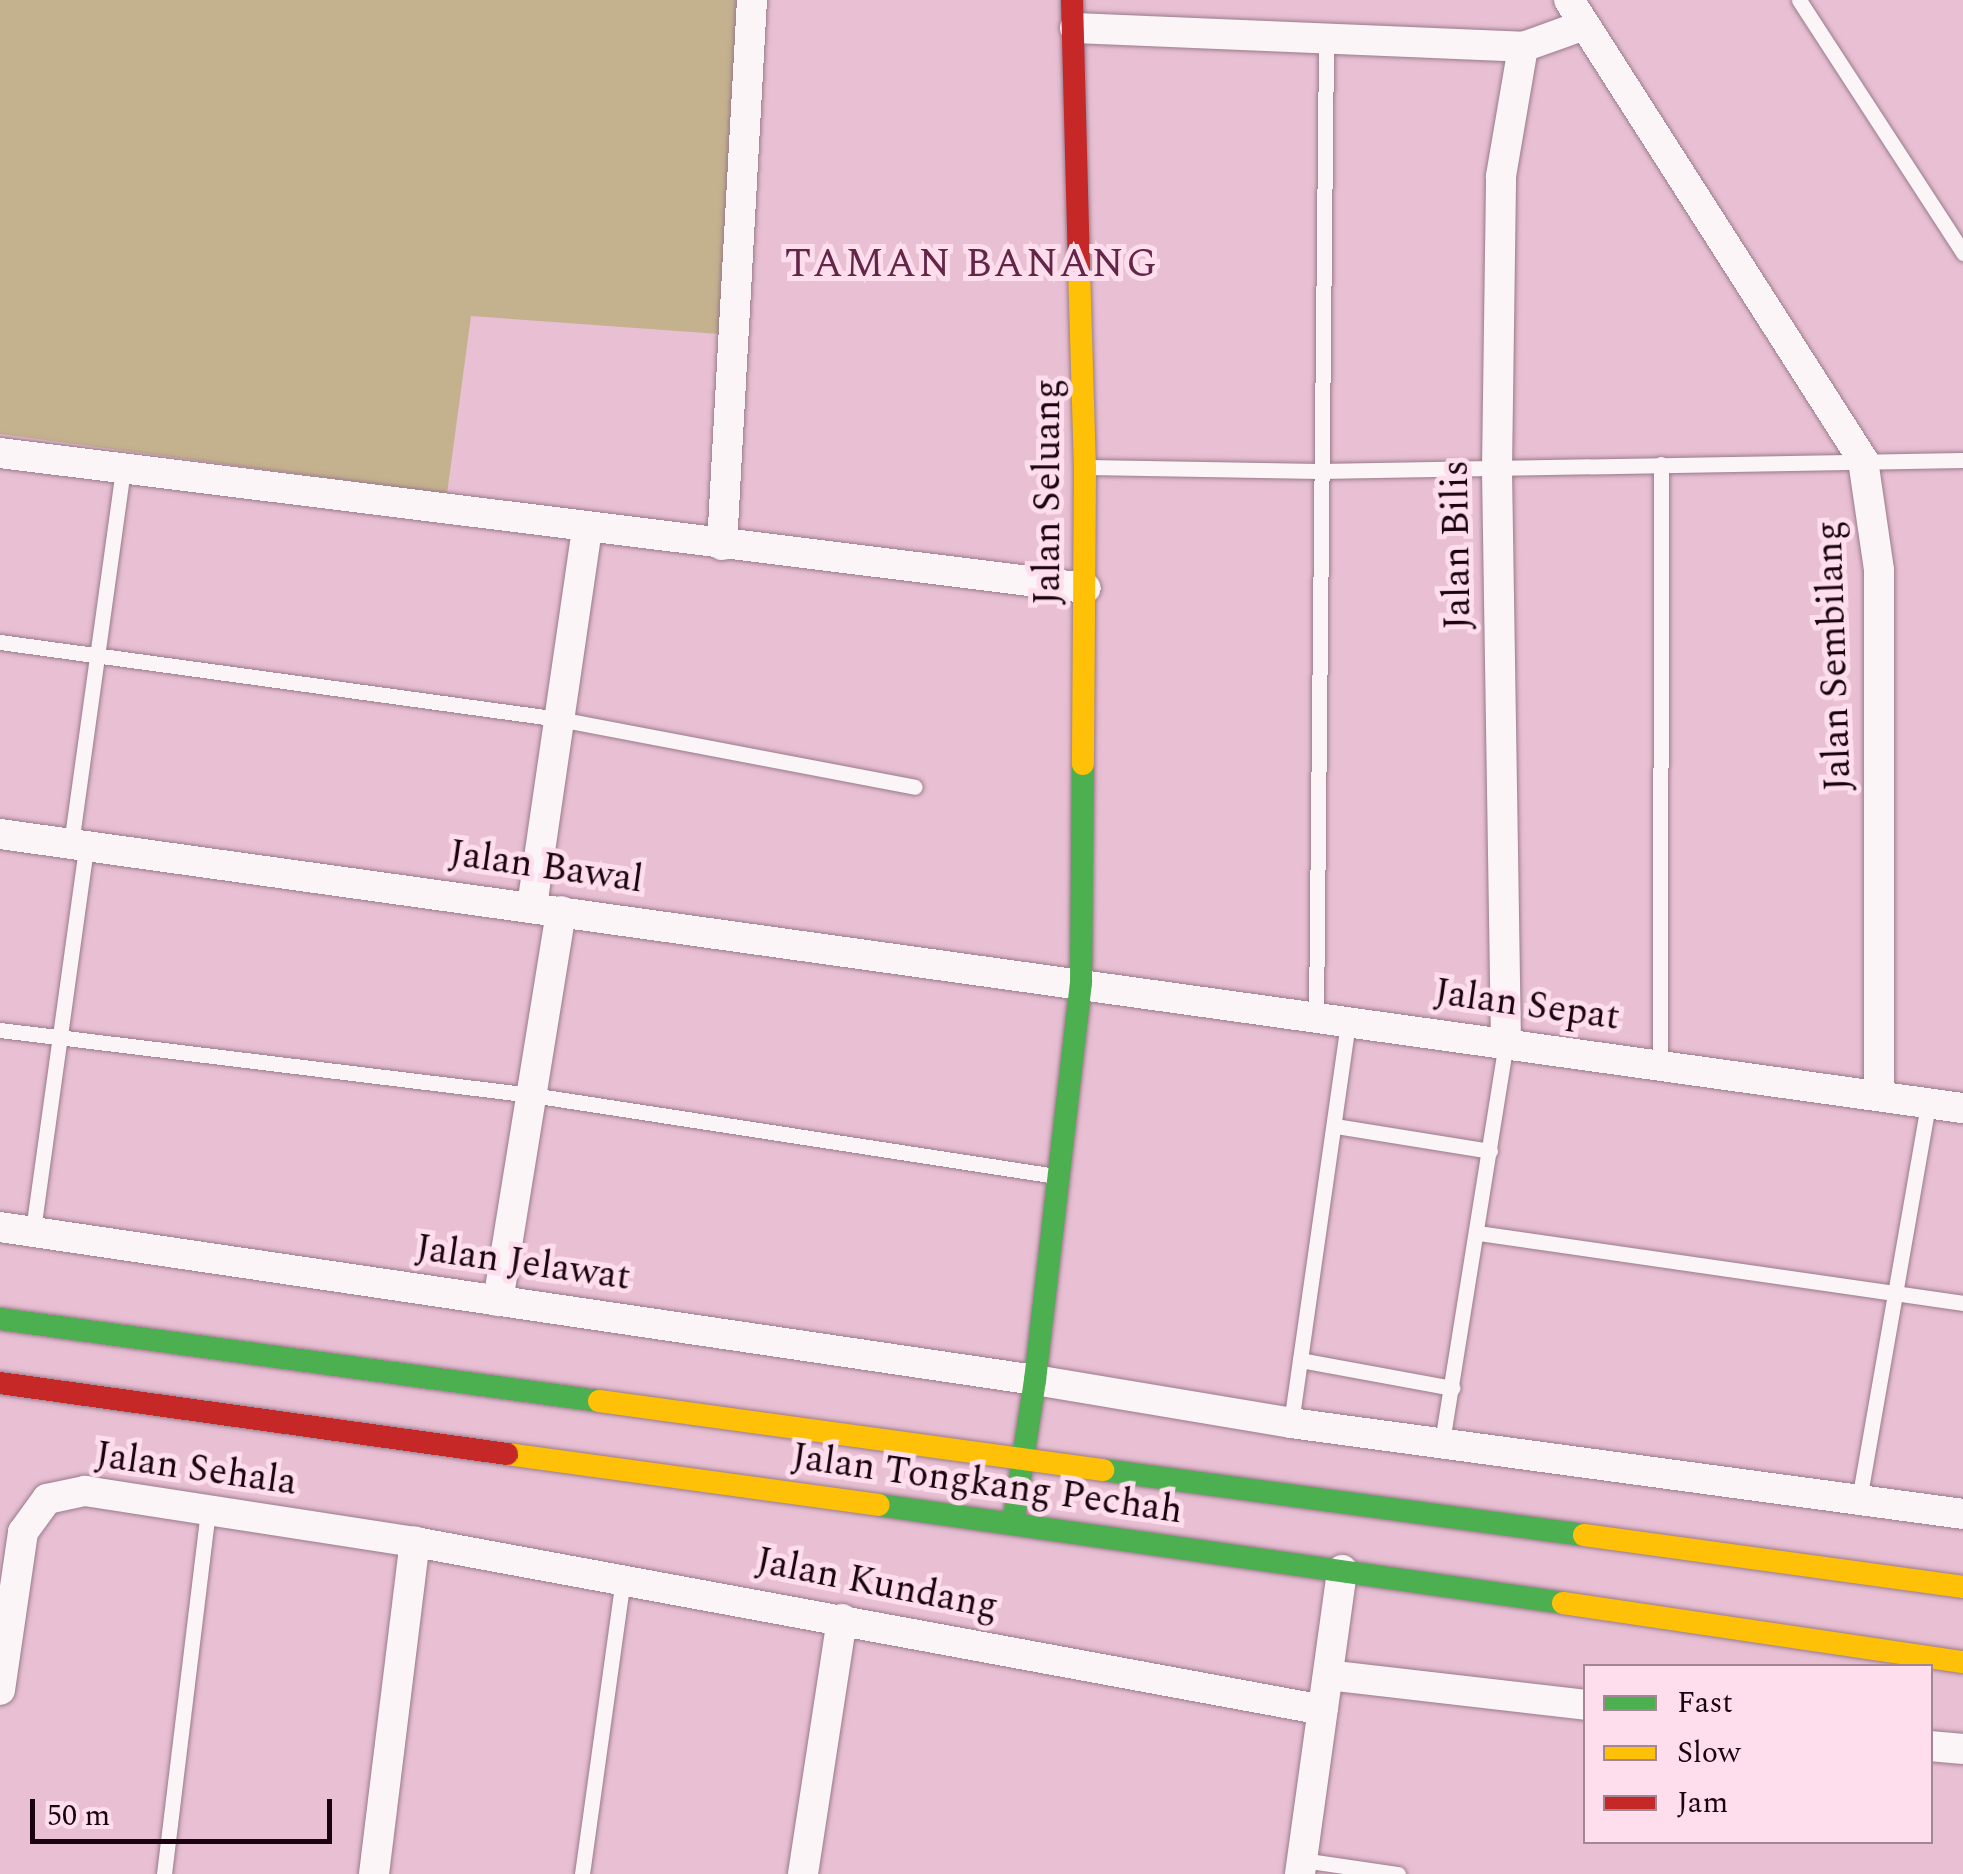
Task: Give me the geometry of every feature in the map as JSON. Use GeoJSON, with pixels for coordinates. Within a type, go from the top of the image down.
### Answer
{"type":"FeatureCollection","features":[{"type":"Feature","properties":{"kind":"main road","name":"Jalan Seluang"},"geometry":{"type":"LineString","coordinates":[[1013,1524],[1035,1380],[1080,983],[1086,467],[1074,14]]}},
{"type":"Feature","properties":{"kind":"main road","name":"Jalan Tongkang Pechah"},"geometry":{"type":"LineString","coordinates":[[0,1319],[1963,1588]]}},
{"type":"Feature","properties":{"kind":"main road","name":"Jalan Tongkang Pechah"},"geometry":{"type":"LineString","coordinates":[[0,1383],[1342,1570],[1963,1662]]}},
{"type":"Feature","properties":{"kind":"street"},"geometry":{"type":"LineString","coordinates":[[722,545],[752,0]]}},
{"type":"Feature","properties":{"kind":"street"},"geometry":{"type":"LineString","coordinates":[[1074,14],[1326,38],[1523,47],[1576,12]]}},
{"type":"Feature","properties":{"kind":"street","name":"Jalan Sembilang"},"geometry":{"type":"LineString","coordinates":[[1576,12],[1862,460],[1879,570],[1879,1096]]}},
{"type":"Feature","properties":{"kind":"street","name":"Jalan Bilis"},"geometry":{"type":"LineString","coordinates":[[1506,1043],[1497,469],[1501,176],[1523,47]]}},
{"type":"Feature","properties":{"kind":"street"},"geometry":{"type":"LineString","coordinates":[[0,453],[1086,588]]}},
{"type":"Feature","properties":{"kind":"street"},"geometry":{"type":"LineString","coordinates":[[498,1301],[532,1095],[560,719],[588,528]]}},
{"type":"Feature","properties":{"kind":"street","name":"Jalan Bawal"},"geometry":{"type":"LineString","coordinates":[[0,834],[1080,983]]}},
{"type":"Feature","properties":{"kind":"street","name":"Jalan Sepat"},"geometry":{"type":"LineString","coordinates":[[1080,983],[1963,1108]]}},
{"type":"Feature","properties":{"kind":"street","name":"Jalan Jelawat"},"geometry":{"type":"LineString","coordinates":[[0,1226],[1035,1380],[1291,1424],[1963,1514]]}},
{"type":"Feature","properties":{"kind":"street","name":"Jalan Sehala"},"geometry":{"type":"LineString","coordinates":[[0,1690],[24,1532],[48,1498],[85,1490],[415,1542]]}},
{"type":"Feature","properties":{"kind":"street"},"geometry":{"type":"LineString","coordinates":[[374,1874],[415,1542]]}},
{"type":"Feature","properties":{"kind":"street","name":"Jalan Kundang"},"geometry":{"type":"LineString","coordinates":[[415,1542],[1323,1710]]}},
{"type":"Feature","properties":{"kind":"street"},"geometry":{"type":"LineString","coordinates":[[1301,1867],[1342,1570]]}},
{"type":"Feature","properties":{"kind":"street"},"geometry":{"type":"LineString","coordinates":[[802,1874],[842,1619]]}},
{"type":"Feature","properties":{"kind":"street"},"geometry":{"type":"LineString","coordinates":[[1328,1675],[1583,1705]]}},
{"type":"Feature","properties":{"kind":"street"},"geometry":{"type":"LineString","coordinates":[[1933,1746],[1963,1749]]}},
{"type":"Feature","properties":{"kind":"lane"},"geometry":{"type":"LineString","coordinates":[[1799,0],[1963,253]]}},
{"type":"Feature","properties":{"kind":"lane"},"geometry":{"type":"LineString","coordinates":[[1316,1016],[1318,471],[1326,38]]}},
{"type":"Feature","properties":{"kind":"lane"},"geometry":{"type":"LineString","coordinates":[[1086,467],[1318,471],[1963,460]]}},
{"type":"Feature","properties":{"kind":"lane"},"geometry":{"type":"LineString","coordinates":[[1660,1064],[1661,464]]}},
{"type":"Feature","properties":{"kind":"lane"},"geometry":{"type":"LineString","coordinates":[[33,1230],[58,1037],[97,652],[124,470]]}},
{"type":"Feature","properties":{"kind":"lane"},"geometry":{"type":"LineString","coordinates":[[0,642],[97,652],[560,719],[915,786]]}},
{"type":"Feature","properties":{"kind":"lane"},"geometry":{"type":"LineString","coordinates":[[1291,1424],[1348,1020]]}},
{"type":"Feature","properties":{"kind":"lane"},"geometry":{"type":"LineString","coordinates":[[0,1030],[532,1095],[1058,1176]]}},
{"type":"Feature","properties":{"kind":"lane"},"geometry":{"type":"LineString","coordinates":[[1442,1442],[1506,1043]]}},
{"type":"Feature","properties":{"kind":"lane"},"geometry":{"type":"LineString","coordinates":[[1859,1500],[1928,1103]]}},
{"type":"Feature","properties":{"kind":"lane"},"geometry":{"type":"LineString","coordinates":[[1336,1126],[1490,1151]]}},
{"type":"Feature","properties":{"kind":"lane"},"geometry":{"type":"LineString","coordinates":[[1478,1233],[1963,1303]]}},
{"type":"Feature","properties":{"kind":"lane"},"geometry":{"type":"LineString","coordinates":[[1300,1360],[1452,1388]]}},
{"type":"Feature","properties":{"kind":"lane"},"geometry":{"type":"LineString","coordinates":[[164,1874],[208,1510]]}},
{"type":"Feature","properties":{"kind":"lane"},"geometry":{"type":"LineString","coordinates":[[582,1874],[623,1579]]}},
{"type":"Feature","properties":{"kind":"lane"},"geometry":{"type":"LineString","coordinates":[[1301,1867],[1398,1874]]}},
{"type":"Feature","properties":{"kind":"shaded area"},"geometry":{"type":"Polygon","coordinates":[[[0,0],[757,0],[747,336],[471,316],[447,494],[0,434],[0,0]]]}},
{"type":"Feature","properties":{"kind":"traffic: fast"},"geometry":{"type":"LineString","coordinates":[[1013,1524],[1035,1380],[1081,983],[1083,764]]}},
{"type":"Feature","properties":{"kind":"traffic: fast"},"geometry":{"type":"LineString","coordinates":[[0,1319],[599,1401]]}},
{"type":"Feature","properties":{"kind":"traffic: fast"},"geometry":{"type":"LineString","coordinates":[[1103,1470],[1584,1535]]}},
{"type":"Feature","properties":{"kind":"traffic: fast"},"geometry":{"type":"LineString","coordinates":[[879,1505],[1563,1603]]}},
{"type":"Feature","properties":{"kind":"traffic: slow"},"geometry":{"type":"LineString","coordinates":[[1079,268],[1085,467],[1083,764]]}},
{"type":"Feature","properties":{"kind":"traffic: slow"},"geometry":{"type":"LineString","coordinates":[[599,1401],[1103,1470]]}},
{"type":"Feature","properties":{"kind":"traffic: slow"},"geometry":{"type":"LineString","coordinates":[[507,1454],[879,1505]]}},
{"type":"Feature","properties":{"kind":"traffic: slow"},"geometry":{"type":"LineString","coordinates":[[1584,1535],[1963,1587]]}},
{"type":"Feature","properties":{"kind":"traffic: slow"},"geometry":{"type":"LineString","coordinates":[[1563,1603],[1963,1662]]}},
{"type":"Feature","properties":{"kind":"traffic: jam"},"geometry":{"type":"LineString","coordinates":[[1072,0],[1079,268]]}},
{"type":"Feature","properties":{"kind":"traffic: jam"},"geometry":{"type":"LineString","coordinates":[[0,1383],[507,1454]]}},
{"type":"Feature","properties":{"kind":"district","name":"TAMAN BANANG"},"geometry":{"type":"Point","coordinates":[972,265]}}]}
